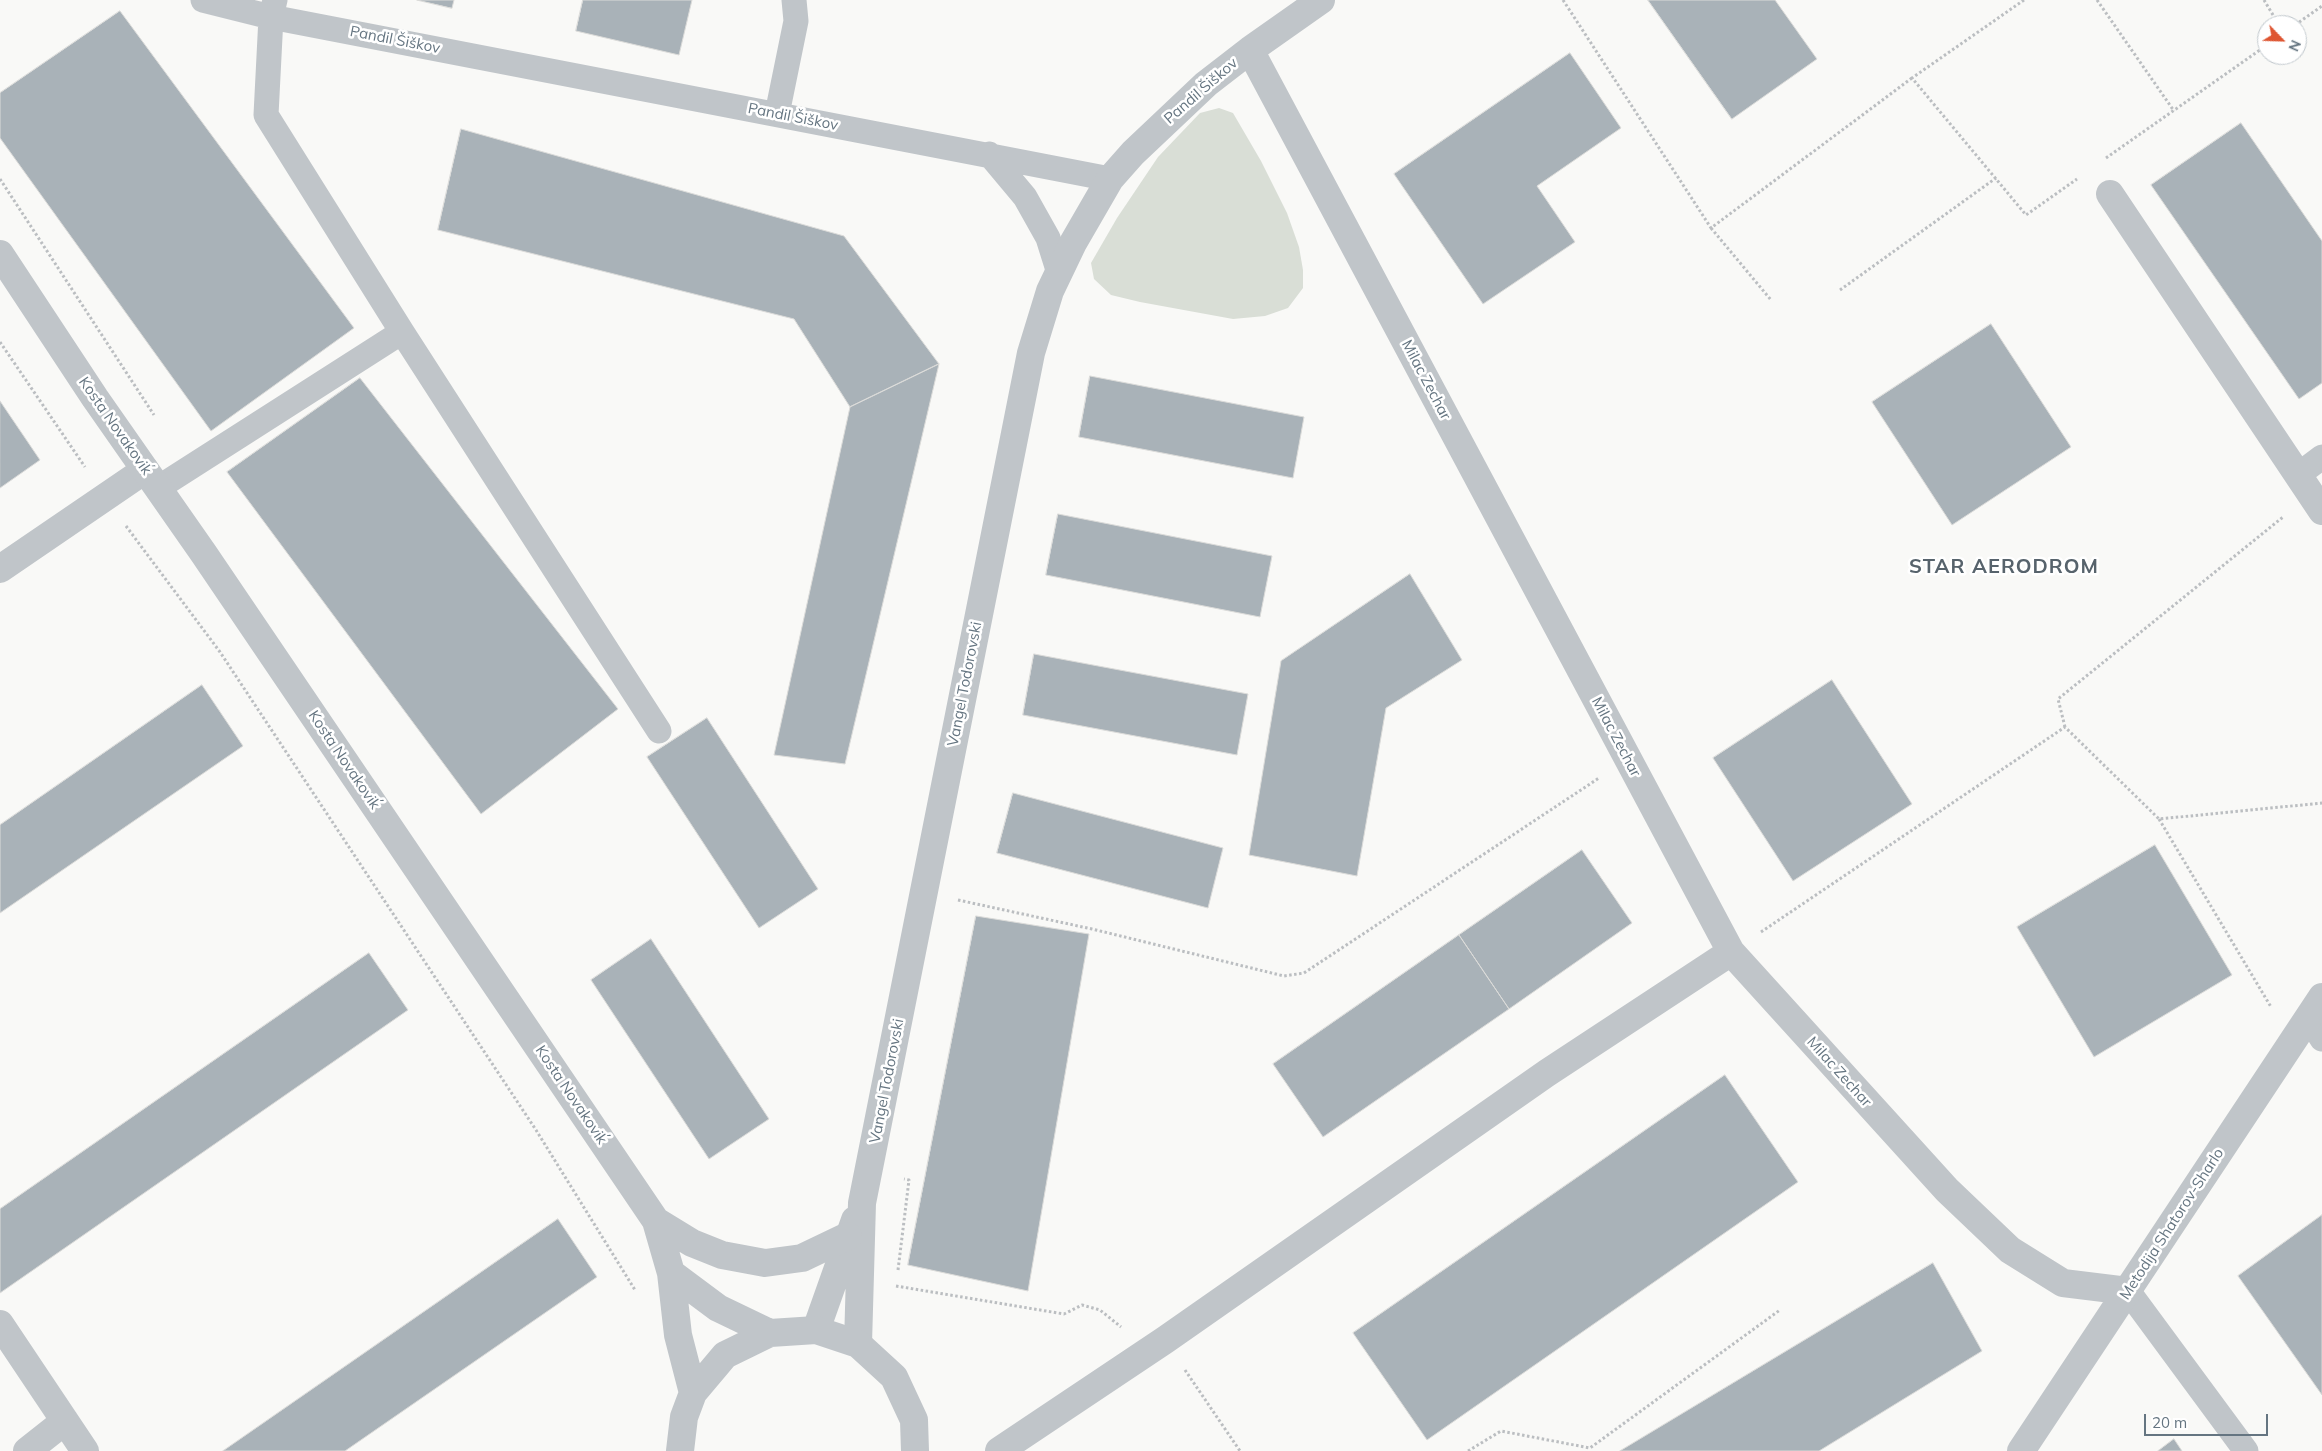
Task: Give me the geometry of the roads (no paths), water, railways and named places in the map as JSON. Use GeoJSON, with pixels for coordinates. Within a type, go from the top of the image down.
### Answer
{"type":"FeatureCollection","features":[{"type":"Feature","properties":{"kind":"street","name":"Pandil Šiškov"},"geometry":{"type":"LineString","coordinates":[[1110,179],[1168,119],[1206,84],[1250,50],[1321,0]]}},
{"type":"Feature","properties":{"kind":"street","name":"Milac Zechar"},"geometry":{"type":"LineString","coordinates":[[1250,50],[1731,952],[1946,1190],[2010,1250],[2063,1283],[2128,1291]]}},
{"type":"Feature","properties":{"kind":"street","name":"Vangel Todorovski"},"geometry":{"type":"LineString","coordinates":[[858,1344],[862,1203],[1031,353],[1050,291],[1073,243],[1110,179]]}},
{"type":"Feature","properties":{"kind":"street"},"geometry":{"type":"LineString","coordinates":[[2110,194],[2310,494]]}},
{"type":"Feature","properties":{"kind":"street","name":"Kosta Novakoviḱ"},"geometry":{"type":"LineString","coordinates":[[0,254],[95,398],[656,1221],[671,1273],[678,1334],[693,1393]]}},
{"type":"Feature","properties":{"kind":"street"},"geometry":{"type":"LineString","coordinates":[[0,569],[106,498],[152,479]]}},
{"type":"Feature","properties":{"kind":"street"},"geometry":{"type":"LineString","coordinates":[[999,1451],[1158,1345],[1548,1073],[1731,952]]}},
{"type":"Feature","properties":{"kind":"street","name":"Metodija Shatorov-Sharlo"},"geometry":{"type":"LineString","coordinates":[[2021,1451],[2292,1042],[2317,1018]]}},
{"type":"Feature","properties":{"kind":"street","name":"Vangel Todorovski"},"geometry":{"type":"LineString","coordinates":[[816,1330],[848,1236],[862,1203]]}},
{"type":"Feature","properties":{"kind":"street"},"geometry":{"type":"LineString","coordinates":[[656,1221],[692,1243],[722,1255],[765,1263],[802,1258],[848,1236]]}},
{"type":"Feature","properties":{"kind":"street"},"geometry":{"type":"LineString","coordinates":[[671,1273],[718,1308],[770,1333]]}},
{"type":"Feature","properties":{"kind":"street"},"geometry":{"type":"LineString","coordinates":[[0,1324],[85,1451]]}},
{"type":"Feature","properties":{"kind":"street"},"geometry":{"type":"LineString","coordinates":[[680,1451],[684,1418],[693,1393],[725,1355],[770,1333],[816,1330],[858,1344],[894,1377],[914,1420],[915,1451]]}},
{"type":"Feature","properties":{"kind":"street"},"geometry":{"type":"LineString","coordinates":[[27,1451],[65,1421]]}},
{"type":"Feature","properties":{"kind":"lane","name":"Pandil Šiškov"},"geometry":{"type":"LineString","coordinates":[[203,0],[273,8],[778,114],[1110,179]]}},
{"type":"Feature","properties":{"kind":"lane"},"geometry":{"type":"LineString","coordinates":[[778,114],[796,21],[794,0]]}},
{"type":"Feature","properties":{"kind":"lane"},"geometry":{"type":"LineString","coordinates":[[273,8],[266,116],[402,332],[659,731]]}},
{"type":"Feature","properties":{"kind":"lane"},"geometry":{"type":"LineString","coordinates":[[989,154],[1025,197],[1048,238],[1059,273]]}},
{"type":"Feature","properties":{"kind":"lane"},"geometry":{"type":"LineString","coordinates":[[152,479],[402,332]]}},
{"type":"Feature","properties":{"kind":"lane"},"geometry":{"type":"LineString","coordinates":[[2310,494],[2322,458]]}},
{"type":"Feature","properties":{"kind":"lane"},"geometry":{"type":"LineString","coordinates":[[2128,1291],[2246,1451]]}},
{"type":"Feature","properties":{"kind":"district","name":"STAR AERODROM"},"geometry":{"type":"Point","coordinates":[2004,567]}}]}
